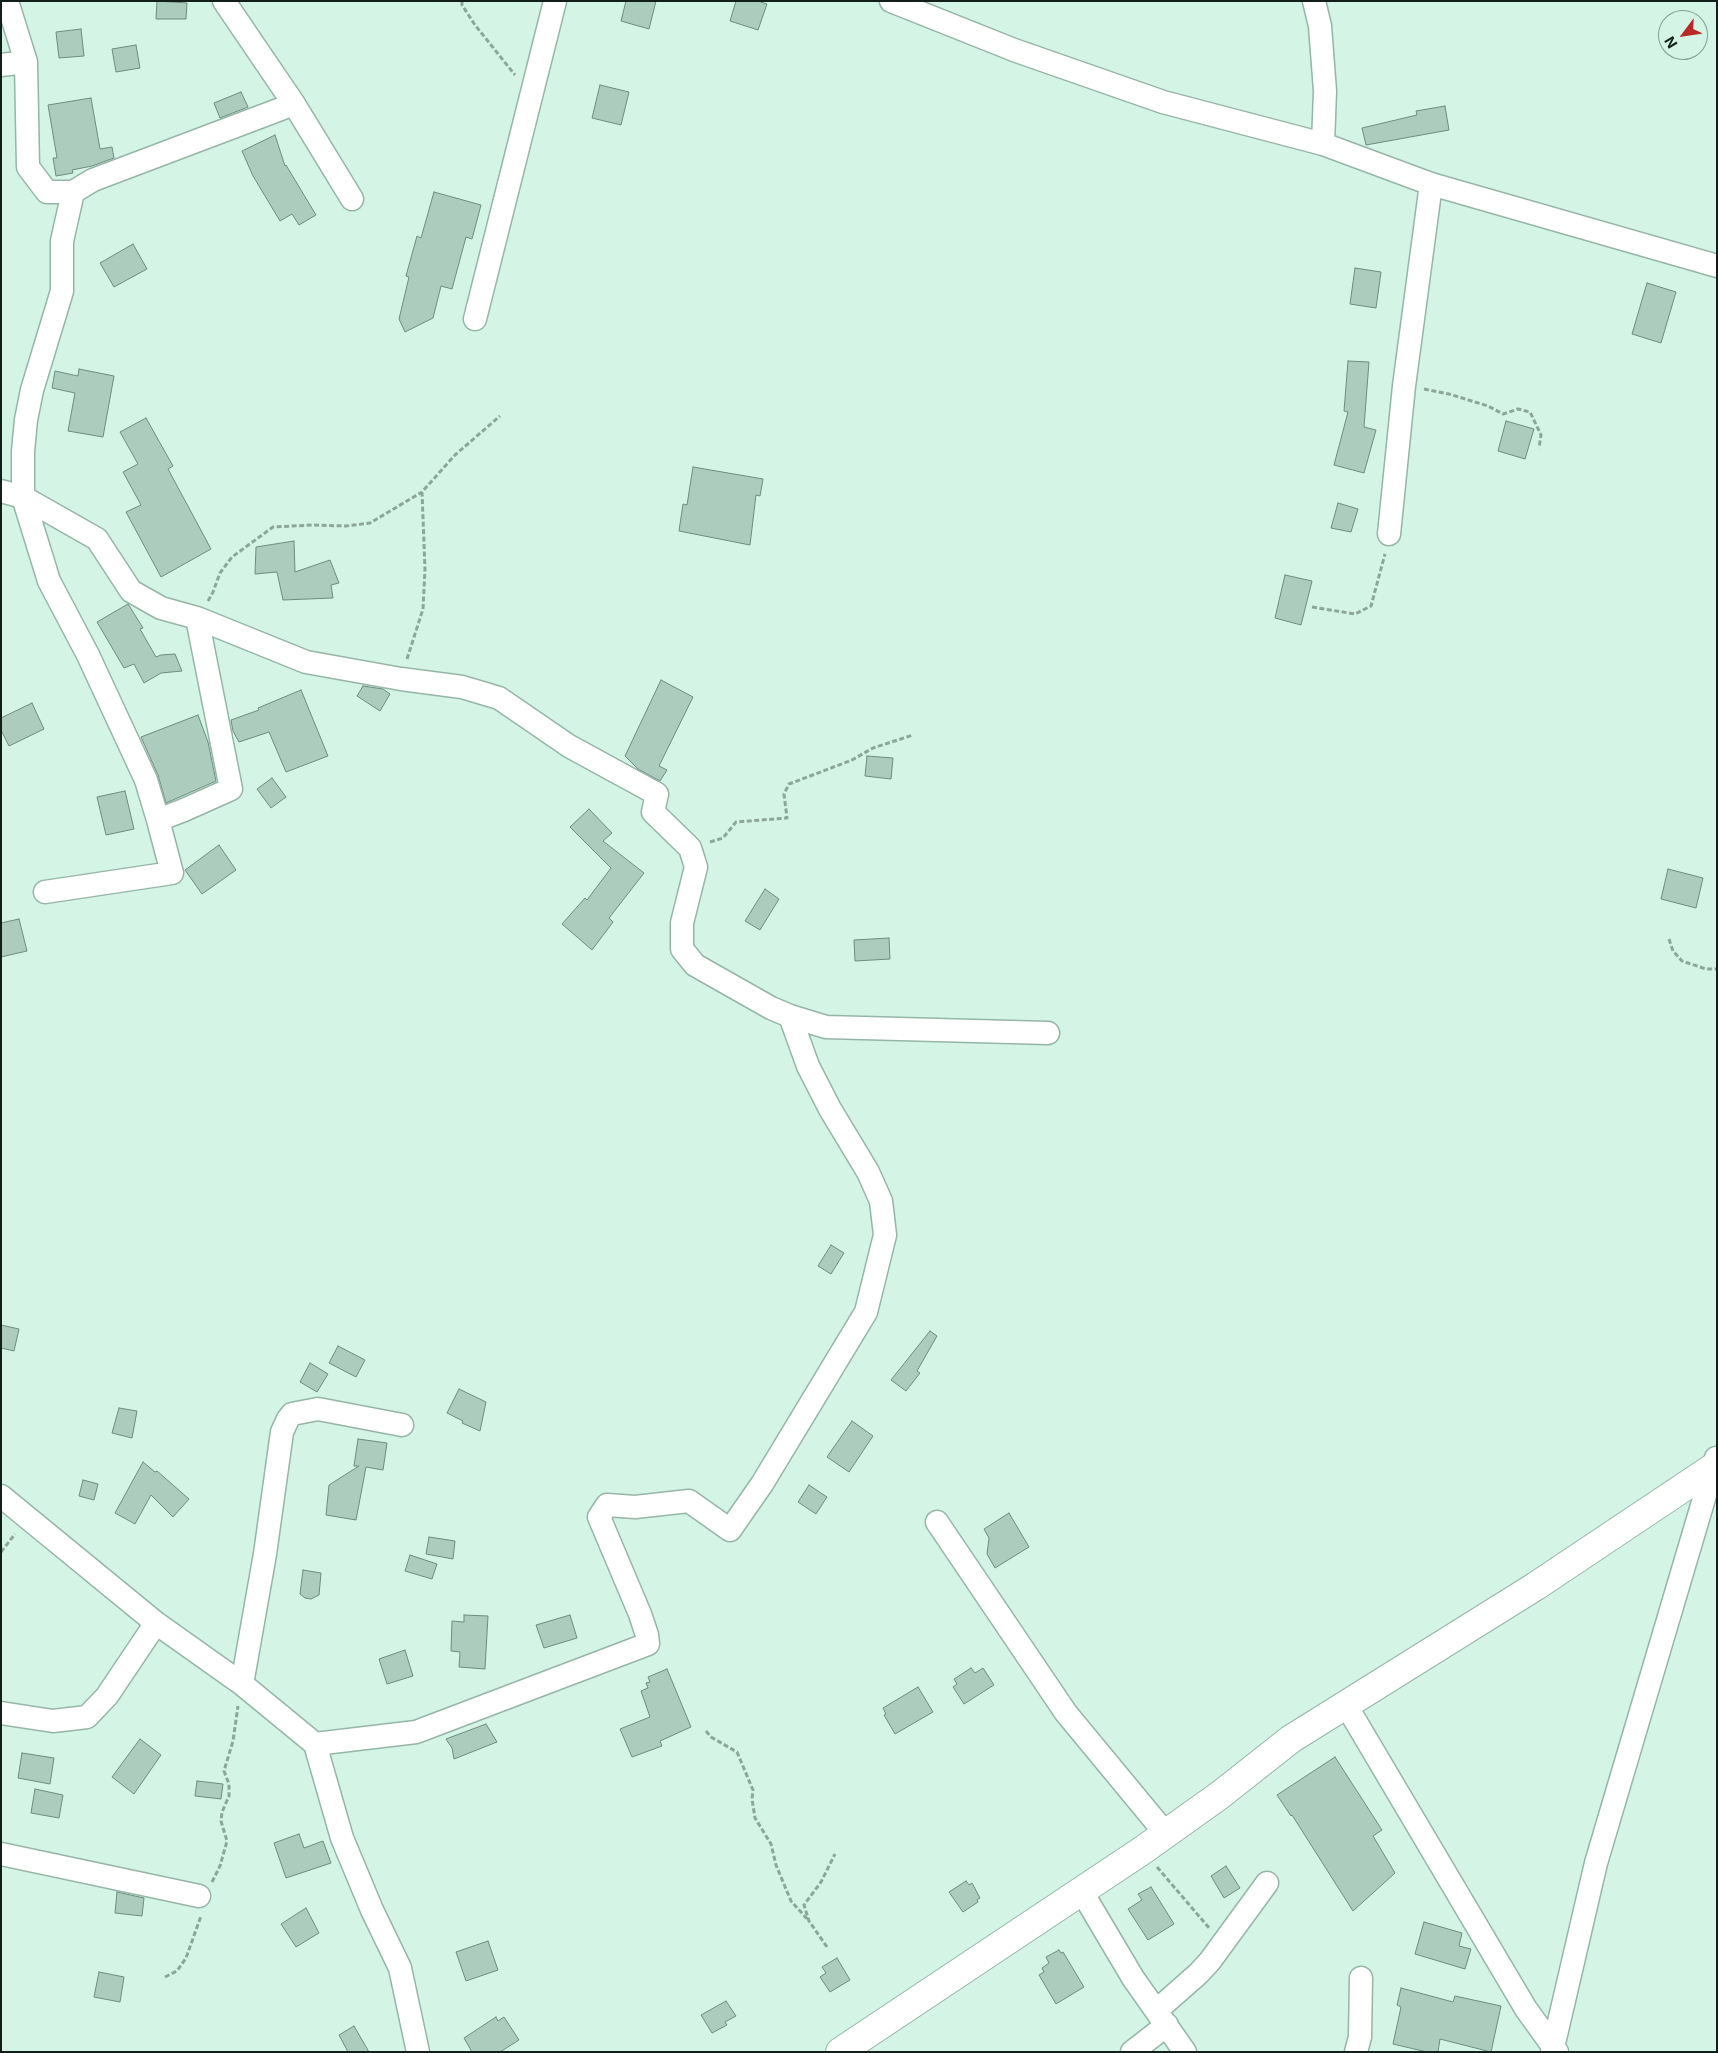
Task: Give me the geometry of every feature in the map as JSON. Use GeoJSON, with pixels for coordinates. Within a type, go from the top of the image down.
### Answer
{"type":"FeatureCollection","features":[{"type":"Feature","properties":{"kind":"street"},"geometry":{"type":"LineString","coordinates":[[7,1],[26,62],[28,167],[47,192],[73,192],[93,180],[294,104]]}},
{"type":"Feature","properties":{"kind":"street"},"geometry":{"type":"LineString","coordinates":[[224,1],[294,104],[352,199]]}},
{"type":"Feature","properties":{"kind":"street"},"geometry":{"type":"LineString","coordinates":[[475,319],[555,1]]}},
{"type":"Feature","properties":{"kind":"street"},"geometry":{"type":"LineString","coordinates":[[891,1],[1014,50],[1163,102],[1323,144],[1432,184],[1717,266]]}},
{"type":"Feature","properties":{"kind":"street"},"geometry":{"type":"LineString","coordinates":[[1314,1],[1320,26],[1325,90],[1323,144]]}},
{"type":"Feature","properties":{"kind":"street"},"geometry":{"type":"LineString","coordinates":[[1,65],[26,62]]}},
{"type":"Feature","properties":{"kind":"street"},"geometry":{"type":"LineString","coordinates":[[1388,534],[1404,386],[1432,184]]}},
{"type":"Feature","properties":{"kind":"street"},"geometry":{"type":"LineString","coordinates":[[45,892],[172,872],[146,780],[88,655],[49,581],[23,497],[23,451],[26,420],[32,390],[62,291],[62,242],[73,192]]}},
{"type":"Feature","properties":{"kind":"street"},"geometry":{"type":"LineString","coordinates":[[1,491],[23,497],[97,539],[131,591],[161,608],[196,618],[306,662],[401,679],[462,687],[498,698],[569,746],[657,794],[653,812],[690,848],[696,867],[682,923],[682,949],[695,965],[790,1016],[826,1027],[1048,1033]]}},
{"type":"Feature","properties":{"kind":"street"},"geometry":{"type":"LineString","coordinates":[[158,820],[231,789],[196,618]]}},
{"type":"Feature","properties":{"kind":"street"},"geometry":{"type":"LineString","coordinates":[[314,1744],[416,1732],[648,1644],[648,1635],[640,1614],[599,1517],[607,1505],[635,1507],[688,1501],[730,1530],[762,1484],[866,1312],[885,1235],[881,1201],[868,1172],[830,1109],[808,1066],[790,1016]]}},
{"type":"Feature","properties":{"kind":"street"},"geometry":{"type":"LineString","coordinates":[[242,1684],[266,1554],[282,1432],[288,1419],[292,1414],[318,1409],[402,1425]]}},
{"type":"Feature","properties":{"kind":"street"},"geometry":{"type":"LineString","coordinates":[[840,2052],[1143,1850],[1220,1795],[1291,1739],[1536,1586],[1715,1463]]}},
{"type":"Feature","properties":{"kind":"street"},"geometry":{"type":"LineString","coordinates":[[1554,2050],[1596,1863],[1715,1463]]}},
{"type":"Feature","properties":{"kind":"street"},"geometry":{"type":"LineString","coordinates":[[1,1496],[156,1623],[242,1684],[314,1744],[342,1838],[372,1910],[400,1968],[418,2052]]}},
{"type":"Feature","properties":{"kind":"street"},"geometry":{"type":"LineString","coordinates":[[937,1522],[1066,1713],[1166,1834]]}},
{"type":"Feature","properties":{"kind":"street"},"geometry":{"type":"LineString","coordinates":[[1,1713],[54,1721],[87,1718],[107,1696],[156,1623]]}},
{"type":"Feature","properties":{"kind":"street"},"geometry":{"type":"LineString","coordinates":[[1346,1705],[1521,2001],[1554,2050]]}},
{"type":"Feature","properties":{"kind":"street"},"geometry":{"type":"LineString","coordinates":[[1,1854],[204,1899]]}},
{"type":"Feature","properties":{"kind":"street"},"geometry":{"type":"LineString","coordinates":[[1132,2052],[1223,1944],[1267,1883]]}},
{"type":"Feature","properties":{"kind":"street"},"geometry":{"type":"LineString","coordinates":[[1082,1892],[1133,1978],[1185,2052]]}},
{"type":"Feature","properties":{"kind":"street"},"geometry":{"type":"LineString","coordinates":[[1356,2052],[1360,2037],[1361,1978]]}},
{"type":"Feature","properties":{"kind":"path"},"geometry":{"type":"LineString","coordinates":[[462,1],[462,5],[475,25],[531,92]]}},
{"type":"Feature","properties":{"kind":"path"},"geometry":{"type":"LineString","coordinates":[[1404,386],[1449,394],[1488,406],[1503,414],[1518,409],[1530,412],[1540,434],[1539,448]]}},
{"type":"Feature","properties":{"kind":"path"},"geometry":{"type":"LineString","coordinates":[[196,618],[213,592],[220,573],[232,557],[273,528],[314,525],[346,526],[370,522],[422,492],[455,455],[500,416]]}},
{"type":"Feature","properties":{"kind":"path"},"geometry":{"type":"LineString","coordinates":[[401,679],[423,609],[425,569],[422,492]]}},
{"type":"Feature","properties":{"kind":"path"},"geometry":{"type":"LineString","coordinates":[[1312,607],[1354,614],[1371,606],[1381,572],[1388,534]]}},
{"type":"Feature","properties":{"kind":"path"},"geometry":{"type":"LineString","coordinates":[[690,848],[723,838],[736,822],[787,818],[784,794],[789,784],[852,760],[873,748],[913,735]]}},
{"type":"Feature","properties":{"kind":"path"},"geometry":{"type":"LineString","coordinates":[[1669,938],[1673,951],[1682,961],[1706,969],[1717,969]]}},
{"type":"Feature","properties":{"kind":"path"},"geometry":{"type":"LineString","coordinates":[[165,1977],[177,1970],[186,1958],[204,1899],[220,1866],[227,1841],[222,1821],[222,1812],[229,1796],[229,1784],[224,1771],[233,1741],[242,1684]]}},
{"type":"Feature","properties":{"kind":"path"},"geometry":{"type":"LineString","coordinates":[[706,1731],[712,1737],[737,1752],[753,1790],[752,1799],[755,1818],[771,1844],[776,1865],[791,1901],[809,1921],[827,1947]]}},
{"type":"Feature","properties":{"kind":"path"},"geometry":{"type":"LineString","coordinates":[[1143,1850],[1223,1944]]}},
{"type":"Feature","properties":{"kind":"path"},"geometry":{"type":"LineString","coordinates":[[809,1921],[804,1906],[822,1882],[835,1854]]}},
{"type":"Feature","properties":{"kind":"building"},"geometry":{"type":"Polygon","coordinates":[[[157,1],[187,3],[186,19],[156,19],[157,1]]]}},
{"type":"Feature","properties":{"kind":"building"},"geometry":{"type":"Polygon","coordinates":[[[626,1],[656,1],[649,29],[621,21],[626,1]]]}},
{"type":"Feature","properties":{"kind":"building"},"geometry":{"type":"Polygon","coordinates":[[[736,1],[758,1],[767,4],[758,30],[730,21],[736,1]]]}},
{"type":"Feature","properties":{"kind":"building"},"geometry":{"type":"Polygon","coordinates":[[[81,29],[84,56],[59,58],[56,32],[81,29]]]}},
{"type":"Feature","properties":{"kind":"building"},"geometry":{"type":"Polygon","coordinates":[[[136,45],[140,68],[116,72],[112,49],[136,45]]]}},
{"type":"Feature","properties":{"kind":"building"},"geometry":{"type":"Polygon","coordinates":[[[600,85],[629,92],[621,125],[592,118],[600,85]]]}},
{"type":"Feature","properties":{"kind":"building"},"geometry":{"type":"Polygon","coordinates":[[[241,92],[248,107],[220,118],[214,103],[241,92]]]}},
{"type":"Feature","properties":{"kind":"building"},"geometry":{"type":"Polygon","coordinates":[[[91,98],[100,149],[112,147],[114,158],[92,166],[72,170],[73,173],[56,176],[53,158],[57,158],[48,105],[91,98]]]}},
{"type":"Feature","properties":{"kind":"building"},"geometry":{"type":"Polygon","coordinates":[[[1445,106],[1449,130],[1366,145],[1362,128],[1417,115],[1416,111],[1445,106]]]}},
{"type":"Feature","properties":{"kind":"building"},"geometry":{"type":"Polygon","coordinates":[[[275,135],[285,166],[316,215],[299,225],[292,214],[280,221],[253,176],[242,151],[275,135]]]}},
{"type":"Feature","properties":{"kind":"building"},"geometry":{"type":"Polygon","coordinates":[[[434,192],[481,205],[472,239],[466,237],[452,289],[441,286],[433,318],[405,332],[399,319],[409,277],[406,276],[417,236],[421,238],[434,192]]]}},
{"type":"Feature","properties":{"kind":"building"},"geometry":{"type":"Polygon","coordinates":[[[133,244],[147,269],[114,287],[100,263],[133,244]]]}},
{"type":"Feature","properties":{"kind":"building"},"geometry":{"type":"Polygon","coordinates":[[[1355,268],[1381,272],[1376,308],[1350,304],[1355,268]]]}},
{"type":"Feature","properties":{"kind":"building"},"geometry":{"type":"Polygon","coordinates":[[[1647,283],[1676,292],[1661,343],[1632,334],[1647,283]]]}},
{"type":"Feature","properties":{"kind":"building"},"geometry":{"type":"Polygon","coordinates":[[[1348,361],[1369,362],[1364,427],[1376,430],[1364,473],[1334,465],[1348,412],[1344,411],[1348,361]]]}},
{"type":"Feature","properties":{"kind":"building"},"geometry":{"type":"Polygon","coordinates":[[[79,369],[114,376],[103,437],[68,431],[75,393],[52,388],[55,371],[78,376],[79,369]]]}},
{"type":"Feature","properties":{"kind":"building"},"geometry":{"type":"Polygon","coordinates":[[[146,418],[173,466],[168,469],[211,549],[161,577],[126,512],[141,505],[123,472],[138,464],[120,432],[146,418]]]}},
{"type":"Feature","properties":{"kind":"building"},"geometry":{"type":"Polygon","coordinates":[[[1506,421],[1534,429],[1525,459],[1498,451],[1506,421]]]}},
{"type":"Feature","properties":{"kind":"building"},"geometry":{"type":"Polygon","coordinates":[[[693,467],[763,479],[760,496],[756,495],[750,545],[679,531],[683,504],[687,505],[693,467]]]}},
{"type":"Feature","properties":{"kind":"building"},"geometry":{"type":"Polygon","coordinates":[[[1338,503],[1358,509],[1351,532],[1331,528],[1338,503]]]}},
{"type":"Feature","properties":{"kind":"building"},"geometry":{"type":"Polygon","coordinates":[[[294,541],[295,572],[330,560],[339,583],[331,585],[333,598],[283,600],[277,572],[255,574],[256,547],[294,541]]]}},
{"type":"Feature","properties":{"kind":"building"},"geometry":{"type":"Polygon","coordinates":[[[1285,575],[1312,581],[1301,625],[1275,618],[1285,575]]]}},
{"type":"Feature","properties":{"kind":"building"},"geometry":{"type":"Polygon","coordinates":[[[128,604],[143,628],[140,629],[156,657],[175,654],[182,671],[161,673],[144,683],[134,664],[124,668],[97,622],[128,604]]]}},
{"type":"Feature","properties":{"kind":"building"},"geometry":{"type":"Polygon","coordinates":[[[661,680],[693,697],[659,766],[667,770],[660,781],[638,769],[625,756],[661,680]]]}},
{"type":"Feature","properties":{"kind":"building"},"geometry":{"type":"Polygon","coordinates":[[[363,686],[383,689],[390,694],[380,711],[357,696],[363,686]]]}},
{"type":"Feature","properties":{"kind":"building"},"geometry":{"type":"Polygon","coordinates":[[[301,690],[328,756],[286,772],[269,732],[239,742],[233,731],[231,720],[259,710],[258,708],[301,690]]]}},
{"type":"Feature","properties":{"kind":"building"},"geometry":{"type":"Polygon","coordinates":[[[32,703],[44,729],[9,746],[1,730],[1,718],[32,703]]]}},
{"type":"Feature","properties":{"kind":"building"},"geometry":{"type":"Polygon","coordinates":[[[198,715],[208,742],[216,781],[166,803],[158,775],[141,737],[198,715]]]}},
{"type":"Feature","properties":{"kind":"building"},"geometry":{"type":"Polygon","coordinates":[[[867,756],[893,758],[891,779],[865,776],[867,756]]]}},
{"type":"Feature","properties":{"kind":"building"},"geometry":{"type":"Polygon","coordinates":[[[272,778],[286,797],[271,808],[257,789],[272,778]]]}},
{"type":"Feature","properties":{"kind":"building"},"geometry":{"type":"Polygon","coordinates":[[[125,791],[134,829],[106,835],[97,797],[125,791]]]}},
{"type":"Feature","properties":{"kind":"building"},"geometry":{"type":"Polygon","coordinates":[[[589,809],[612,833],[603,841],[644,873],[609,918],[613,922],[592,950],[562,924],[585,898],[587,900],[611,868],[570,827],[589,809]]]}},
{"type":"Feature","properties":{"kind":"building"},"geometry":{"type":"Polygon","coordinates":[[[219,845],[236,870],[202,894],[185,870],[219,845]]]}},
{"type":"Feature","properties":{"kind":"building"},"geometry":{"type":"Polygon","coordinates":[[[1668,869],[1703,878],[1696,908],[1661,899],[1668,869]]]}},
{"type":"Feature","properties":{"kind":"building"},"geometry":{"type":"Polygon","coordinates":[[[765,889],[779,899],[760,930],[745,921],[765,889]]]}},
{"type":"Feature","properties":{"kind":"building"},"geometry":{"type":"Polygon","coordinates":[[[19,919],[27,951],[1,957],[1,923],[19,919]]]}},
{"type":"Feature","properties":{"kind":"building"},"geometry":{"type":"Polygon","coordinates":[[[889,938],[890,959],[855,961],[854,940],[889,938]]]}},
{"type":"Feature","properties":{"kind":"building"},"geometry":{"type":"Polygon","coordinates":[[[831,1245],[844,1253],[831,1274],[818,1266],[831,1245]]]}},
{"type":"Feature","properties":{"kind":"building"},"geometry":{"type":"Polygon","coordinates":[[[1,1325],[19,1329],[14,1351],[1,1348],[1,1325]]]}},
{"type":"Feature","properties":{"kind":"building"},"geometry":{"type":"Polygon","coordinates":[[[930,1331],[937,1336],[917,1371],[920,1373],[906,1391],[891,1380],[930,1331]]]}},
{"type":"Feature","properties":{"kind":"building"},"geometry":{"type":"Polygon","coordinates":[[[338,1346],[365,1360],[356,1377],[329,1363],[338,1346]]]}},
{"type":"Feature","properties":{"kind":"building"},"geometry":{"type":"Polygon","coordinates":[[[310,1363],[328,1374],[317,1392],[300,1382],[310,1363]]]}},
{"type":"Feature","properties":{"kind":"building"},"geometry":{"type":"Polygon","coordinates":[[[459,1389],[486,1402],[480,1431],[462,1423],[463,1421],[447,1413],[459,1389]]]}},
{"type":"Feature","properties":{"kind":"building"},"geometry":{"type":"Polygon","coordinates":[[[119,1408],[137,1411],[132,1438],[112,1433],[119,1408]]]}},
{"type":"Feature","properties":{"kind":"building"},"geometry":{"type":"Polygon","coordinates":[[[852,1421],[873,1436],[849,1472],[827,1457],[852,1421]]]}},
{"type":"Feature","properties":{"kind":"building"},"geometry":{"type":"Polygon","coordinates":[[[358,1439],[387,1443],[383,1470],[366,1467],[356,1520],[326,1515],[329,1485],[359,1466],[354,1466],[358,1439]]]}},
{"type":"Feature","properties":{"kind":"building"},"geometry":{"type":"Polygon","coordinates":[[[143,1462],[155,1472],[157,1471],[189,1499],[173,1517],[151,1495],[135,1524],[115,1513],[143,1462]]]}},
{"type":"Feature","properties":{"kind":"building"},"geometry":{"type":"Polygon","coordinates":[[[83,1480],[98,1484],[94,1500],[79,1496],[83,1480]]]}},
{"type":"Feature","properties":{"kind":"building"},"geometry":{"type":"Polygon","coordinates":[[[809,1485],[827,1497],[816,1514],[798,1502],[809,1485]]]}},
{"type":"Feature","properties":{"kind":"building"},"geometry":{"type":"Polygon","coordinates":[[[1009,1513],[1029,1547],[995,1568],[987,1554],[989,1538],[984,1529],[1009,1513]]]}},
{"type":"Feature","properties":{"kind":"building"},"geometry":{"type":"Polygon","coordinates":[[[429,1537],[455,1541],[453,1559],[426,1554],[429,1537]]]}},
{"type":"Feature","properties":{"kind":"building"},"geometry":{"type":"Polygon","coordinates":[[[410,1555],[437,1564],[432,1579],[405,1571],[410,1555]]]}},
{"type":"Feature","properties":{"kind":"building"},"geometry":{"type":"Polygon","coordinates":[[[303,1570],[321,1573],[319,1595],[311,1599],[305,1598],[300,1594],[303,1570]]]}},
{"type":"Feature","properties":{"kind":"building"},"geometry":{"type":"Polygon","coordinates":[[[464,1615],[488,1616],[485,1669],[459,1667],[460,1652],[451,1651],[452,1621],[464,1622],[464,1615]]]}},
{"type":"Feature","properties":{"kind":"building"},"geometry":{"type":"Polygon","coordinates":[[[570,1615],[577,1638],[544,1648],[536,1625],[570,1615]]]}},
{"type":"Feature","properties":{"kind":"building"},"geometry":{"type":"Polygon","coordinates":[[[405,1650],[413,1676],[387,1684],[379,1659],[405,1650]]]}},
{"type":"Feature","properties":{"kind":"building"},"geometry":{"type":"Polygon","coordinates":[[[971,1668],[975,1673],[983,1668],[994,1685],[964,1704],[953,1687],[957,1684],[954,1679],[971,1668]]]}},
{"type":"Feature","properties":{"kind":"building"},"geometry":{"type":"Polygon","coordinates":[[[667,1669],[691,1727],[660,1741],[662,1746],[632,1757],[620,1729],[650,1717],[641,1691],[648,1688],[646,1683],[650,1682],[648,1677],[667,1669]]]}},
{"type":"Feature","properties":{"kind":"building"},"geometry":{"type":"Polygon","coordinates":[[[918,1687],[933,1712],[895,1734],[884,1715],[886,1714],[883,1708],[918,1687]]]}},
{"type":"Feature","properties":{"kind":"building"},"geometry":{"type":"Polygon","coordinates":[[[486,1724],[497,1742],[454,1759],[452,1748],[446,1739],[486,1724]]]}},
{"type":"Feature","properties":{"kind":"building"},"geometry":{"type":"Polygon","coordinates":[[[140,1739],[161,1755],[134,1794],[112,1777],[140,1739]]]}},
{"type":"Feature","properties":{"kind":"building"},"geometry":{"type":"Polygon","coordinates":[[[22,1753],[54,1758],[50,1784],[18,1778],[22,1753]]]}},
{"type":"Feature","properties":{"kind":"building"},"geometry":{"type":"Polygon","coordinates":[[[1335,1757],[1382,1830],[1373,1836],[1395,1873],[1353,1911],[1292,1815],[1277,1795],[1335,1757]]]}},
{"type":"Feature","properties":{"kind":"building"},"geometry":{"type":"Polygon","coordinates":[[[197,1781],[223,1784],[221,1799],[195,1796],[197,1781]]]}},
{"type":"Feature","properties":{"kind":"building"},"geometry":{"type":"Polygon","coordinates":[[[35,1789],[63,1795],[59,1818],[31,1813],[35,1789]]]}},
{"type":"Feature","properties":{"kind":"building"},"geometry":{"type":"Polygon","coordinates":[[[299,1834],[304,1848],[323,1841],[331,1863],[286,1878],[274,1843],[299,1834]]]}},
{"type":"Feature","properties":{"kind":"building"},"geometry":{"type":"Polygon","coordinates":[[[1226,1866],[1240,1888],[1224,1898],[1211,1876],[1226,1866]]]}},
{"type":"Feature","properties":{"kind":"building"},"geometry":{"type":"Polygon","coordinates":[[[966,1881],[969,1885],[972,1883],[980,1898],[977,1900],[978,1902],[963,1912],[949,1892],[966,1881]]]}},
{"type":"Feature","properties":{"kind":"building"},"geometry":{"type":"Polygon","coordinates":[[[1151,1887],[1174,1924],[1148,1940],[1128,1909],[1142,1900],[1138,1894],[1151,1887]]]}},
{"type":"Feature","properties":{"kind":"building"},"geometry":{"type":"Polygon","coordinates":[[[117,1892],[144,1898],[142,1916],[115,1913],[117,1892]]]}},
{"type":"Feature","properties":{"kind":"building"},"geometry":{"type":"Polygon","coordinates":[[[306,1908],[319,1933],[296,1947],[281,1924],[306,1908]]]}},
{"type":"Feature","properties":{"kind":"building"},"geometry":{"type":"Polygon","coordinates":[[[1424,1922],[1462,1933],[1459,1946],[1471,1949],[1465,1969],[1415,1954],[1424,1922]]]}},
{"type":"Feature","properties":{"kind":"building"},"geometry":{"type":"Polygon","coordinates":[[[488,1941],[498,1970],[466,1981],[456,1952],[488,1941]]]}},
{"type":"Feature","properties":{"kind":"building"},"geometry":{"type":"Polygon","coordinates":[[[1059,1950],[1061,1953],[1063,1952],[1084,1987],[1056,2004],[1039,1975],[1044,1972],[1042,1968],[1049,1963],[1046,1957],[1059,1950]]]}},
{"type":"Feature","properties":{"kind":"building"},"geometry":{"type":"Polygon","coordinates":[[[837,1958],[850,1980],[830,1992],[820,1977],[826,1973],[822,1967],[837,1958]]]}},
{"type":"Feature","properties":{"kind":"building"},"geometry":{"type":"Polygon","coordinates":[[[99,1972],[124,1977],[120,2002],[94,1997],[99,1972]]]}},
{"type":"Feature","properties":{"kind":"building"},"geometry":{"type":"Polygon","coordinates":[[[1401,1988],[1453,2002],[1455,1996],[1501,2006],[1491,2052],[1440,2039],[1438,2052],[1427,2052],[1393,2044],[1401,2007],[1397,2005],[1401,1988]]]}},
{"type":"Feature","properties":{"kind":"building"},"geometry":{"type":"Polygon","coordinates":[[[726,2001],[736,2016],[725,2022],[727,2025],[712,2033],[701,2015],[726,2001]]]}},
{"type":"Feature","properties":{"kind":"building"},"geometry":{"type":"Polygon","coordinates":[[[496,2017],[498,2021],[504,2017],[519,2040],[500,2052],[472,2052],[464,2038],[496,2017]]]}},
{"type":"Feature","properties":{"kind":"building"},"geometry":{"type":"Polygon","coordinates":[[[354,2026],[369,2052],[348,2052],[339,2035],[354,2026]]]}}]}
